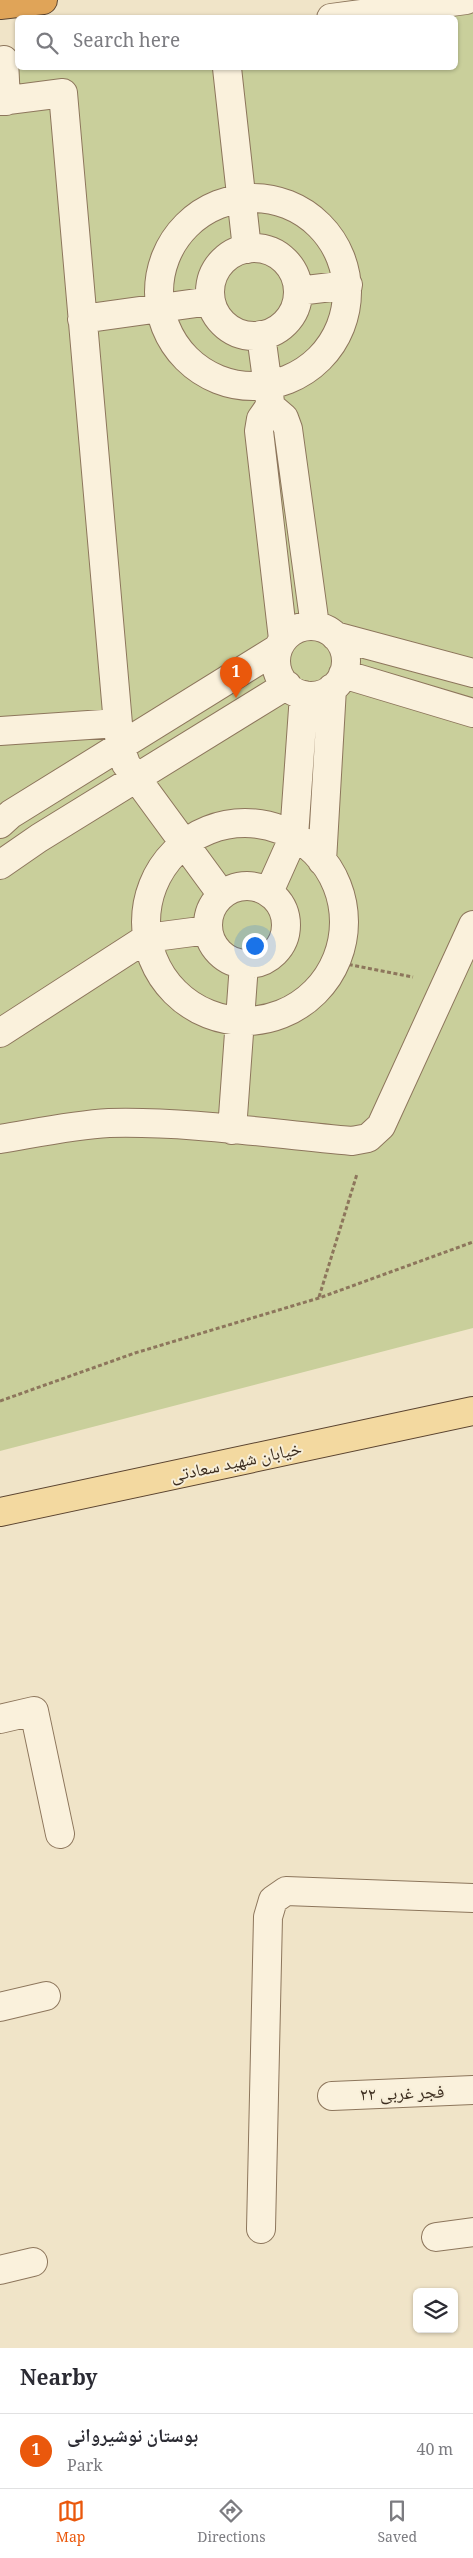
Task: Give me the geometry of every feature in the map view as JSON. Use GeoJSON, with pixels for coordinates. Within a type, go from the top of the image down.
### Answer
{"type":"FeatureCollection","features":[{"type":"Feature","properties":{"kind":"highway"},"geometry":{"type":"LineString","coordinates":[[0,6],[43,0]]}},
{"type":"Feature","properties":{"kind":"main road","name":"خیابان شهید سعادتی"},"geometry":{"type":"LineString","coordinates":[[0,1512],[473,1411]]}},
{"type":"Feature","properties":{"kind":"street"},"geometry":{"type":"LineString","coordinates":[[354,15],[466,0]]}},
{"type":"Feature","properties":{"kind":"street"},"geometry":{"type":"LineString","coordinates":[[7,59],[3,101],[63,93],[118,735],[126,764],[222,895]]}},
{"type":"Feature","properties":{"kind":"street"},"geometry":{"type":"LineString","coordinates":[[227,70],[247,249]]}},
{"type":"Feature","properties":{"kind":"street"},"geometry":{"type":"LineString","coordinates":[[269,396],[208,375],[187,359],[170,339],[160,308],[158,288],[162,263],[174,239],[191,219],[213,206],[241,198],[268,198],[298,208],[322,226],[339,250],[348,285],[347,309],[336,338],[318,362],[292,378],[269,396],[259,430],[280,644],[275,660],[277,672],[296,690],[294,836],[269,892]]}},
{"type":"Feature","properties":{"kind":"street"},"geometry":{"type":"LineString","coordinates":[[247,249],[264,250],[278,255],[289,265],[296,277],[298,291],[296,306],[290,319],[279,329],[261,336],[237,333],[225,325],[216,314],[211,301],[211,286],[215,272],[224,260],[236,252],[247,249]]}},
{"type":"Feature","properties":{"kind":"street"},"geometry":{"type":"LineString","coordinates":[[298,291],[348,285]]}},
{"type":"Feature","properties":{"kind":"street"},"geometry":{"type":"LineString","coordinates":[[82,319],[211,301]]}},
{"type":"Feature","properties":{"kind":"street"},"geometry":{"type":"LineString","coordinates":[[261,336],[269,396],[284,418],[288,429],[325,631],[345,656],[337,681],[322,860]]}},
{"type":"Feature","properties":{"kind":"street"},"geometry":{"type":"LineString","coordinates":[[0,824],[118,735],[280,644],[292,631],[303,627],[325,631],[473,674]]}},
{"type":"Feature","properties":{"kind":"street"},"geometry":{"type":"LineString","coordinates":[[0,865],[136,778],[296,690],[324,693],[337,681]]}},
{"type":"Feature","properties":{"kind":"street"},"geometry":{"type":"LineString","coordinates":[[337,681],[473,713]]}},
{"type":"Feature","properties":{"kind":"street"},"geometry":{"type":"LineString","coordinates":[[0,731],[118,735]]}},
{"type":"Feature","properties":{"kind":"street"},"geometry":{"type":"LineString","coordinates":[[239,823],[268,826],[294,836],[318,854],[322,860],[334,878],[343,905],[344,934],[336,962],[320,986],[298,1005],[272,1017],[240,1020],[222,1018],[199,1010],[178,995],[162,977],[151,954],[147,938],[147,905],[154,881],[167,860],[184,843],[211,829],[239,823]]}},
{"type":"Feature","properties":{"kind":"street"},"geometry":{"type":"LineString","coordinates":[[245,885],[269,892],[278,901],[284,912],[286,925],[284,938],[278,949],[269,958],[258,963],[244,964],[233,962],[221,956],[212,945],[208,930],[207,919],[212,906],[232,888],[245,885]]}},
{"type":"Feature","properties":{"kind":"street"},"geometry":{"type":"LineString","coordinates":[[0,1138],[73,1126],[111,1123],[189,1125],[352,1141],[368,1138],[381,1126],[473,925]]}},
{"type":"Feature","properties":{"kind":"street"},"geometry":{"type":"LineString","coordinates":[[0,1033],[147,938],[208,930]]}},
{"type":"Feature","properties":{"kind":"street"},"geometry":{"type":"LineString","coordinates":[[232,1130],[244,964]]}},
{"type":"Feature","properties":{"kind":"street"},"geometry":{"type":"LineString","coordinates":[[0,1719],[34,1710],[60,1834]]}},
{"type":"Feature","properties":{"kind":"street"},"geometry":{"type":"LineString","coordinates":[[261,2229],[268,1917],[273,1900],[286,1891],[473,1898]]}},
{"type":"Feature","properties":{"kind":"street"},"geometry":{"type":"LineString","coordinates":[[0,2007],[46,1996]]}},
{"type":"Feature","properties":{"kind":"street","name":"فجر غربی ۲۲"},"geometry":{"type":"LineString","coordinates":[[332,2096],[473,2090]]}},
{"type":"Feature","properties":{"kind":"street"},"geometry":{"type":"LineString","coordinates":[[436,2237],[473,2232]]}},
{"type":"Feature","properties":{"kind":"street"},"geometry":{"type":"LineString","coordinates":[[0,2270],[33,2262]]}},
{"type":"Feature","properties":{"kind":"path"},"geometry":{"type":"LineString","coordinates":[[336,962],[446,984]]}},
{"type":"Feature","properties":{"kind":"path"},"geometry":{"type":"LineString","coordinates":[[319,1298],[368,1138]]}},
{"type":"Feature","properties":{"kind":"path"},"geometry":{"type":"LineString","coordinates":[[0,1401],[135,1353],[319,1298],[473,1242]]}},
{"type":"Feature","properties":{"kind":"green space"},"geometry":{"type":"Polygon","coordinates":[[[473,0],[473,1328],[0,1451],[0,60],[15,58],[15,70],[458,70],[458,15],[346,15],[473,0]]]}},
{"type":"Feature","properties":{"kind":"place","name":"بوستان نوشیروانی"},"geometry":{"type":"Point","coordinates":[236,698]}}]}
